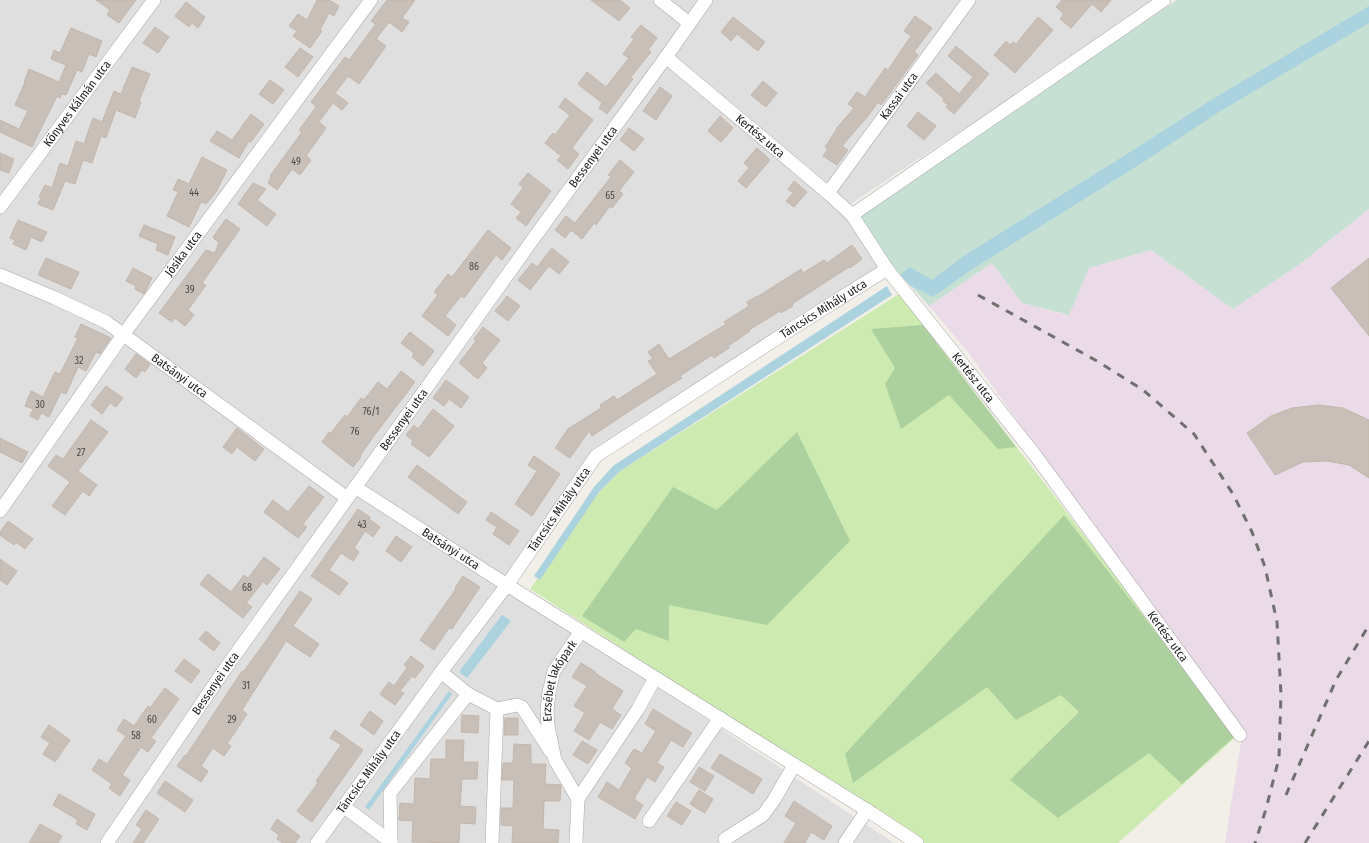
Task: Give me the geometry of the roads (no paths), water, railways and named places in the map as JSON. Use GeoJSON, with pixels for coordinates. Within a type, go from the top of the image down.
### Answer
{"type":"FeatureCollection","features":[{"type":"Feature","properties":{"kind":"street","name":"Könyves Kálmán utca"},"geometry":{"type":"LineString","coordinates":[[0,207],[154,0]]}},
{"type":"Feature","properties":{"kind":"street","name":"Jósika utca"},"geometry":{"type":"LineString","coordinates":[[0,511],[123,335],[371,0]]}},
{"type":"Feature","properties":{"kind":"street"},"geometry":{"type":"LineString","coordinates":[[660,0],[689,23]]}},
{"type":"Feature","properties":{"kind":"street","name":"Bessenyei utca"},"geometry":{"type":"LineString","coordinates":[[107,843],[225,669],[536,234],[706,0]]}},
{"type":"Feature","properties":{"kind":"street","name":"Kassai utca"},"geometry":{"type":"LineString","coordinates":[[828,193],[969,0]]}},
{"type":"Feature","properties":{"kind":"street"},"geometry":{"type":"LineString","coordinates":[[852,215],[1164,0]]}},
{"type":"Feature","properties":{"kind":"street","name":"Kertész utca"},"geometry":{"type":"LineString","coordinates":[[666,57],[828,193],[852,215],[887,269],[1035,455],[1240,735]]}},
{"type":"Feature","properties":{"kind":"street","name":"Táncsics Mihály utca"},"geometry":{"type":"LineString","coordinates":[[318,843],[343,806],[441,672],[507,585],[596,456],[778,337],[887,269]]}},
{"type":"Feature","properties":{"kind":"street","name":"Batsányi utca"},"geometry":{"type":"LineString","coordinates":[[0,275],[55,298],[106,322],[347,498]]}},
{"type":"Feature","properties":{"kind":"street","name":"Batsányi utca"},"geometry":{"type":"LineString","coordinates":[[355,487],[507,585]]}},
{"type":"Feature","properties":{"kind":"street","name":"Erzsébet lakópark"},"geometry":{"type":"LineString","coordinates":[[507,585],[917,843]]}},
{"type":"Feature","properties":{"kind":"street","name":"Erzsébet lakópark"},"geometry":{"type":"LineString","coordinates":[[578,799],[555,760],[548,716],[549,692],[554,671],[581,631]]}},
{"type":"Feature","properties":{"kind":"street"},"geometry":{"type":"LineString","coordinates":[[441,672],[468,694],[497,709],[517,705],[522,707],[555,760]]}},
{"type":"Feature","properties":{"kind":"street"},"geometry":{"type":"LineString","coordinates":[[576,843],[578,799],[638,709],[655,678]]}},
{"type":"Feature","properties":{"kind":"street"},"geometry":{"type":"LineString","coordinates":[[391,842],[390,793],[468,694]]}},
{"type":"Feature","properties":{"kind":"street"},"geometry":{"type":"LineString","coordinates":[[492,843],[497,709]]}},
{"type":"Feature","properties":{"kind":"street"},"geometry":{"type":"LineString","coordinates":[[532,722],[548,716]]}},
{"type":"Feature","properties":{"kind":"street"},"geometry":{"type":"LineString","coordinates":[[649,821],[720,718]]}},
{"type":"Feature","properties":{"kind":"street"},"geometry":{"type":"LineString","coordinates":[[725,839],[763,815],[774,800],[794,765]]}},
{"type":"Feature","properties":{"kind":"street"},"geometry":{"type":"LineString","coordinates":[[343,806],[391,842]]}},
{"type":"Feature","properties":{"kind":"street"},"geometry":{"type":"LineString","coordinates":[[845,843],[866,810]]}},
{"type":"Feature","properties":{"kind":"water"},"geometry":{"type":"Polygon","coordinates":[[[1369,6],[1369,23],[1219,112],[1142,163],[971,270],[933,297],[911,286],[900,275],[910,267],[932,280],[962,257],[1211,100],[1369,6]]]}},
{"type":"Feature","properties":{"kind":"water"},"geometry":{"type":"Polygon","coordinates":[[[887,286],[892,295],[620,471],[599,492],[540,580],[534,576],[594,487],[613,466],[887,286]]]}},
{"type":"Feature","properties":{"kind":"water"},"geometry":{"type":"Polygon","coordinates":[[[502,615],[511,621],[467,678],[459,672],[502,615]]]}},
{"type":"Feature","properties":{"kind":"water"},"geometry":{"type":"Polygon","coordinates":[[[449,691],[452,694],[369,810],[365,807],[449,691]]]}},
{"type":"Feature","properties":{"kind":"railway"},"geometry":{"type":"LineString","coordinates":[[978,295],[1097,361],[1143,390],[1194,434],[1233,494],[1252,532],[1265,567],[1277,622],[1281,694],[1279,758],[1266,809],[1255,843]]}},
{"type":"Feature","properties":{"kind":"railway"},"geometry":{"type":"LineString","coordinates":[[1286,795],[1336,680],[1369,625]]}},
{"type":"Feature","properties":{"kind":"railway"},"geometry":{"type":"LineString","coordinates":[[1305,843],[1369,741]]}}]}
